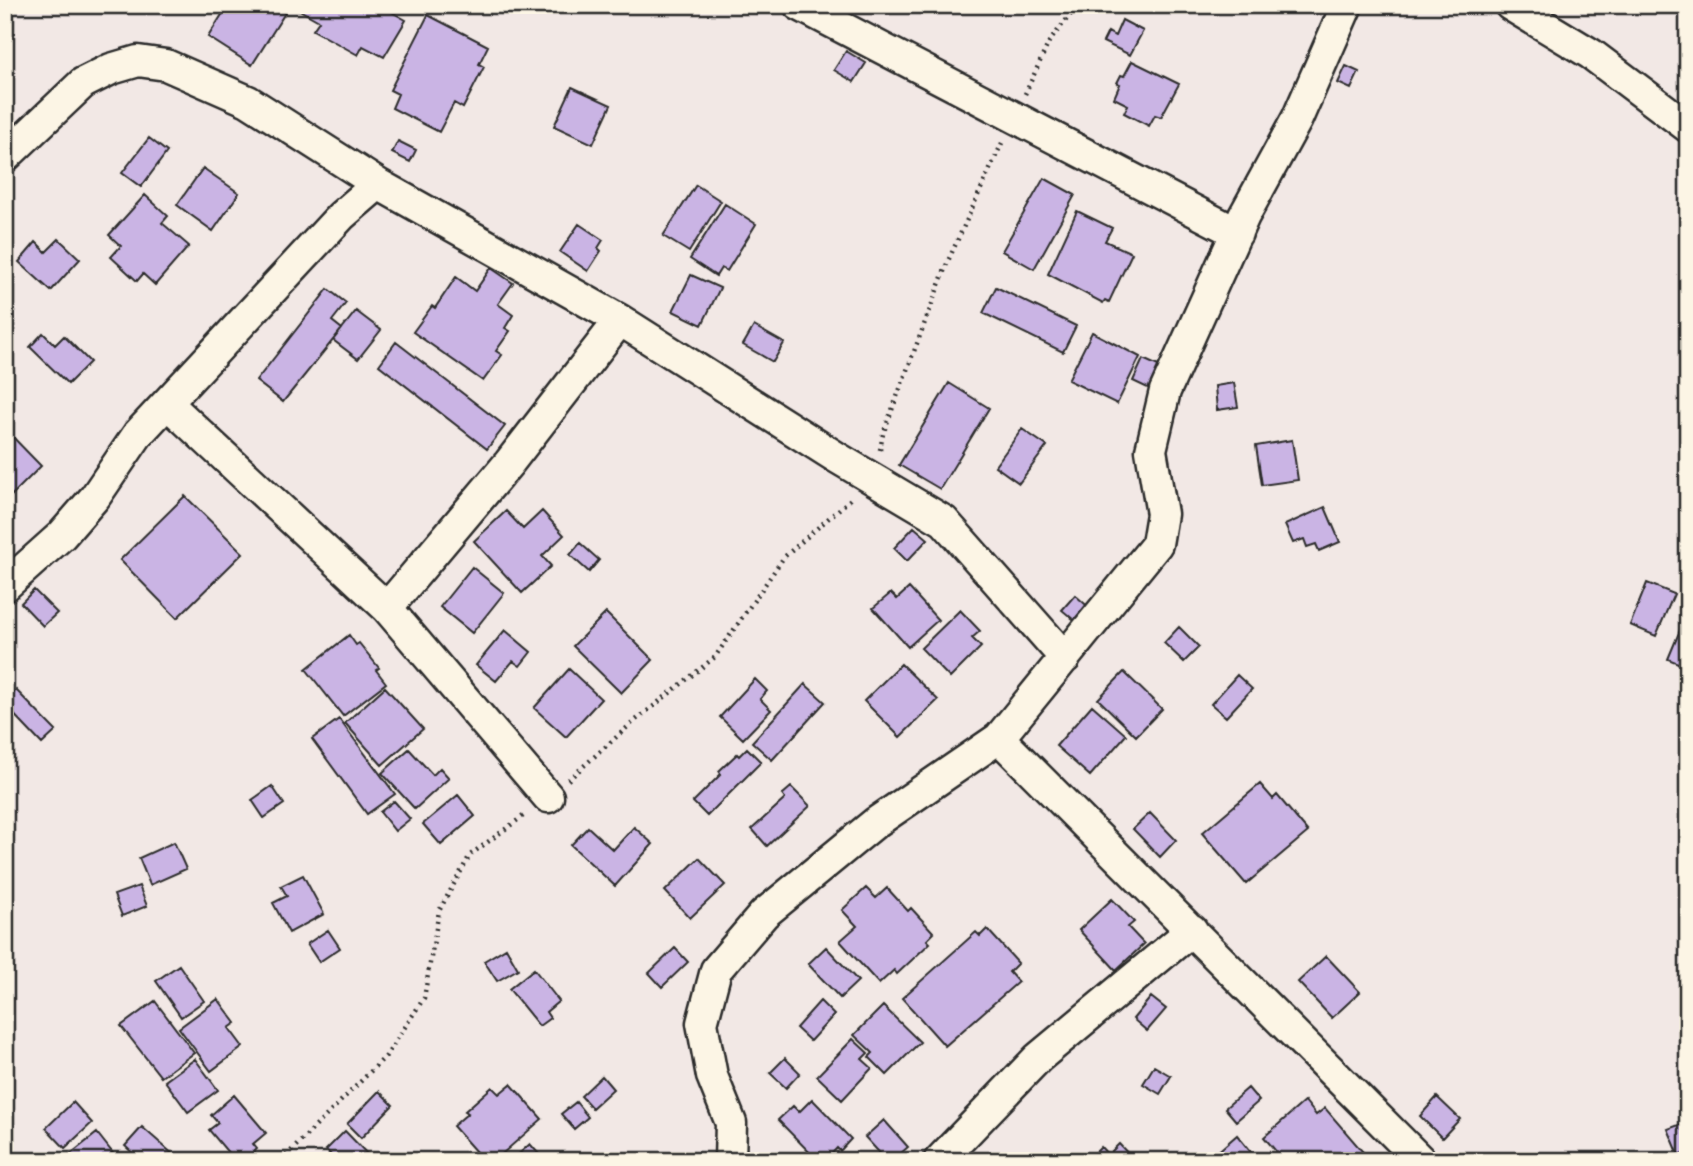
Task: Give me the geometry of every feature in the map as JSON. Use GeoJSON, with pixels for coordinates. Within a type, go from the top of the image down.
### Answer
{"type":"FeatureCollection","features":[{"type":"Feature","properties":{"kind":"street"},"geometry":{"type":"LineString","coordinates":[[799,5],[1237,233]]}},
{"type":"Feature","properties":{"kind":"street"},"geometry":{"type":"LineString","coordinates":[[730,1161],[731,1123],[712,1076],[702,1023],[716,970],[764,914],[784,897],[875,823],[999,738],[1157,544],[1162,514],[1151,450],[1165,391],[1237,233],[1297,119],[1347,5]]}},
{"type":"Feature","properties":{"kind":"street"},"geometry":{"type":"LineString","coordinates":[[1510,5],[1591,54],[1688,127]]}},
{"type":"Feature","properties":{"kind":"street"},"geometry":{"type":"LineString","coordinates":[[5,157],[83,83],[111,69],[138,61],[166,65],[248,101],[378,184],[620,320],[944,521],[1065,658]]}},
{"type":"Feature","properties":{"kind":"street"},"geometry":{"type":"LineString","coordinates":[[5,586],[62,535],[95,498],[138,434],[341,216],[378,184]]}},
{"type":"Feature","properties":{"kind":"street"},"geometry":{"type":"LineString","coordinates":[[387,608],[509,463],[620,320]]}},
{"type":"Feature","properties":{"kind":"street"},"geometry":{"type":"LineString","coordinates":[[167,403],[387,608],[548,797]]}},
{"type":"Feature","properties":{"kind":"street"},"geometry":{"type":"LineString","coordinates":[[999,738],[1420,1160]]}},
{"type":"Feature","properties":{"kind":"street"},"geometry":{"type":"LineString","coordinates":[[939,1161],[1038,1058],[1192,930]]}},
{"type":"Feature","properties":{"kind":"path"},"geometry":{"type":"LineString","coordinates":[[281,1161],[386,1056],[424,998],[439,911],[470,855],[548,797],[631,724],[715,657],[784,557],[874,480],[883,434],[948,261],[1049,42],[1078,5]]}},
{"type":"Feature","properties":{"kind":"building"},"geometry":{"type":"Polygon","coordinates":[[[228,5],[290,5],[252,65],[208,37],[228,5]]]}},
{"type":"Feature","properties":{"kind":"building"},"geometry":{"type":"Polygon","coordinates":[[[298,5],[379,5],[406,20],[384,57],[363,46],[358,55],[313,30],[319,21],[296,8],[298,5]]]}},
{"type":"Feature","properties":{"kind":"building"},"geometry":{"type":"Polygon","coordinates":[[[428,15],[488,46],[479,64],[484,67],[463,108],[454,103],[439,132],[392,108],[398,94],[390,90],[428,15]]]}},
{"type":"Feature","properties":{"kind":"building"},"geometry":{"type":"Polygon","coordinates":[[[1122,20],[1143,31],[1130,55],[1103,42],[1108,32],[1115,36],[1122,20]]]}},
{"type":"Feature","properties":{"kind":"building"},"geometry":{"type":"Polygon","coordinates":[[[846,51],[866,63],[854,82],[834,70],[846,51]]]}},
{"type":"Feature","properties":{"kind":"building"},"geometry":{"type":"Polygon","coordinates":[[[1132,61],[1179,84],[1161,117],[1155,115],[1149,126],[1124,113],[1128,105],[1114,98],[1120,84],[1117,83],[1132,61]]]}},
{"type":"Feature","properties":{"kind":"building"},"geometry":{"type":"Polygon","coordinates":[[[1346,66],[1359,72],[1351,89],[1338,83],[1346,66]]]}},
{"type":"Feature","properties":{"kind":"building"},"geometry":{"type":"Polygon","coordinates":[[[572,87],[611,105],[593,144],[554,126],[572,87]]]}},
{"type":"Feature","properties":{"kind":"building"},"geometry":{"type":"Polygon","coordinates":[[[149,138],[167,152],[141,187],[122,173],[149,138]]]}},
{"type":"Feature","properties":{"kind":"building"},"geometry":{"type":"Polygon","coordinates":[[[398,141],[416,150],[410,162],[392,153],[398,141]]]}},
{"type":"Feature","properties":{"kind":"building"},"geometry":{"type":"Polygon","coordinates":[[[203,168],[239,193],[213,231],[177,205],[203,168]]]}},
{"type":"Feature","properties":{"kind":"building"},"geometry":{"type":"Polygon","coordinates":[[[1044,178],[1075,195],[1034,269],[1002,251],[1044,178]]]}},
{"type":"Feature","properties":{"kind":"building"},"geometry":{"type":"Polygon","coordinates":[[[696,185],[721,201],[689,252],[663,236],[696,185]]]}},
{"type":"Feature","properties":{"kind":"building"},"geometry":{"type":"Polygon","coordinates":[[[145,195],[168,216],[162,223],[189,246],[155,285],[143,274],[137,281],[111,257],[121,246],[109,235],[145,195]]]}},
{"type":"Feature","properties":{"kind":"building"},"geometry":{"type":"Polygon","coordinates":[[[725,204],[756,224],[727,271],[721,268],[716,276],[690,259],[725,204]]]}},
{"type":"Feature","properties":{"kind":"building"},"geometry":{"type":"Polygon","coordinates":[[[1077,211],[1112,228],[1105,241],[1132,253],[1109,302],[1105,300],[1103,303],[1048,274],[1077,211]]]}},
{"type":"Feature","properties":{"kind":"building"},"geometry":{"type":"Polygon","coordinates":[[[579,224],[603,240],[598,248],[601,251],[588,271],[560,252],[579,224]]]}},
{"type":"Feature","properties":{"kind":"building"},"geometry":{"type":"Polygon","coordinates":[[[59,239],[80,259],[51,291],[19,262],[36,242],[46,252],[59,239]]]}},
{"type":"Feature","properties":{"kind":"building"},"geometry":{"type":"Polygon","coordinates":[[[491,268],[513,283],[498,304],[513,315],[505,328],[510,331],[496,351],[502,355],[483,381],[413,332],[432,306],[435,308],[456,277],[475,291],[491,268]]]}},
{"type":"Feature","properties":{"kind":"building"},"geometry":{"type":"Polygon","coordinates":[[[691,275],[720,288],[702,325],[673,311],[691,275]]]}},
{"type":"Feature","properties":{"kind":"building"},"geometry":{"type":"Polygon","coordinates":[[[996,287],[1076,326],[1063,352],[983,313],[996,287]]]}},
{"type":"Feature","properties":{"kind":"building"},"geometry":{"type":"Polygon","coordinates":[[[328,289],[346,303],[332,321],[342,329],[283,402],[256,381],[328,289]]]}},
{"type":"Feature","properties":{"kind":"building"},"geometry":{"type":"Polygon","coordinates":[[[356,311],[381,330],[358,359],[333,340],[356,311]]]}},
{"type":"Feature","properties":{"kind":"building"},"geometry":{"type":"Polygon","coordinates":[[[754,326],[784,343],[773,362],[743,345],[754,326]]]}},
{"type":"Feature","properties":{"kind":"building"},"geometry":{"type":"Polygon","coordinates":[[[1092,332],[1140,357],[1117,404],[1068,380],[1092,332]]]}},
{"type":"Feature","properties":{"kind":"building"},"geometry":{"type":"Polygon","coordinates":[[[43,333],[55,345],[64,336],[90,362],[68,384],[30,347],[43,333]]]}},
{"type":"Feature","properties":{"kind":"building"},"geometry":{"type":"Polygon","coordinates":[[[396,342],[505,426],[487,449],[379,365],[396,342]]]}},
{"type":"Feature","properties":{"kind":"building"},"geometry":{"type":"Polygon","coordinates":[[[1143,359],[1165,369],[1154,391],[1133,381],[1143,359]]]}},
{"type":"Feature","properties":{"kind":"building"},"geometry":{"type":"Polygon","coordinates":[[[949,383],[989,408],[940,489],[899,465],[949,383]]]}},
{"type":"Feature","properties":{"kind":"building"},"geometry":{"type":"Polygon","coordinates":[[[1234,383],[1238,407],[1217,410],[1215,386],[1234,383]]]}},
{"type":"Feature","properties":{"kind":"building"},"geometry":{"type":"Polygon","coordinates":[[[5,429],[41,466],[5,502],[5,429]]]}},
{"type":"Feature","properties":{"kind":"building"},"geometry":{"type":"Polygon","coordinates":[[[1022,429],[1047,446],[1019,483],[995,466],[1022,429]]]}},
{"type":"Feature","properties":{"kind":"building"},"geometry":{"type":"Polygon","coordinates":[[[1292,440],[1298,480],[1262,485],[1256,446],[1292,440]]]}},
{"type":"Feature","properties":{"kind":"building"},"geometry":{"type":"Polygon","coordinates":[[[185,496],[243,553],[177,618],[120,560],[185,496]]]}},
{"type":"Feature","properties":{"kind":"building"},"geometry":{"type":"Polygon","coordinates":[[[1325,507],[1340,542],[1319,551],[1316,544],[1307,547],[1304,539],[1293,543],[1285,525],[1325,507]]]}},
{"type":"Feature","properties":{"kind":"building"},"geometry":{"type":"Polygon","coordinates":[[[506,511],[523,529],[542,511],[564,535],[542,556],[551,566],[522,593],[474,541],[506,511]]]}},
{"type":"Feature","properties":{"kind":"building"},"geometry":{"type":"Polygon","coordinates":[[[914,527],[928,539],[907,561],[894,548],[914,527]]]}},
{"type":"Feature","properties":{"kind":"building"},"geometry":{"type":"Polygon","coordinates":[[[580,543],[599,560],[589,572],[570,555],[580,543]]]}},
{"type":"Feature","properties":{"kind":"building"},"geometry":{"type":"Polygon","coordinates":[[[472,567],[504,593],[472,633],[440,607],[472,567]]]}},
{"type":"Feature","properties":{"kind":"building"},"geometry":{"type":"Polygon","coordinates":[[[1647,583],[1674,594],[1656,636],[1630,625],[1647,583]]]}},
{"type":"Feature","properties":{"kind":"building"},"geometry":{"type":"Polygon","coordinates":[[[909,588],[938,620],[908,647],[873,608],[891,593],[897,599],[909,588]]]}},
{"type":"Feature","properties":{"kind":"building"},"geometry":{"type":"Polygon","coordinates":[[[34,590],[57,613],[43,626],[21,603],[34,590]]]}},
{"type":"Feature","properties":{"kind":"building"},"geometry":{"type":"Polygon","coordinates":[[[1075,595],[1093,611],[1080,625],[1062,610],[1075,595]]]}},
{"type":"Feature","properties":{"kind":"building"},"geometry":{"type":"Polygon","coordinates":[[[960,610],[980,631],[972,638],[981,647],[950,678],[921,648],[960,610]]]}},
{"type":"Feature","properties":{"kind":"building"},"geometry":{"type":"Polygon","coordinates":[[[1688,611],[1688,667],[1668,659],[1688,611]]]}},
{"type":"Feature","properties":{"kind":"building"},"geometry":{"type":"Polygon","coordinates":[[[606,613],[653,660],[621,693],[573,646],[606,613]]]}},
{"type":"Feature","properties":{"kind":"building"},"geometry":{"type":"Polygon","coordinates":[[[1179,627],[1199,647],[1184,662],[1164,643],[1179,627]]]}},
{"type":"Feature","properties":{"kind":"building"},"geometry":{"type":"Polygon","coordinates":[[[505,630],[531,652],[520,666],[513,661],[496,681],[476,665],[505,630]]]}},
{"type":"Feature","properties":{"kind":"building"},"geometry":{"type":"Polygon","coordinates":[[[349,635],[379,668],[376,670],[386,683],[343,716],[306,669],[349,635]]]}},
{"type":"Feature","properties":{"kind":"building"},"geometry":{"type":"Polygon","coordinates":[[[901,664],[938,700],[900,737],[864,701],[901,664]]]}},
{"type":"Feature","properties":{"kind":"building"},"geometry":{"type":"Polygon","coordinates":[[[569,669],[601,699],[566,737],[534,708],[569,669]]]}},
{"type":"Feature","properties":{"kind":"building"},"geometry":{"type":"Polygon","coordinates":[[[1124,672],[1162,709],[1136,736],[1098,699],[1124,672]]]}},
{"type":"Feature","properties":{"kind":"building"},"geometry":{"type":"Polygon","coordinates":[[[1237,675],[1252,689],[1226,717],[1211,704],[1237,675]]]}},
{"type":"Feature","properties":{"kind":"building"},"geometry":{"type":"Polygon","coordinates":[[[755,679],[767,691],[760,699],[771,710],[743,739],[720,717],[755,679]]]}},
{"type":"Feature","properties":{"kind":"building"},"geometry":{"type":"Polygon","coordinates":[[[805,684],[825,702],[772,760],[752,742],[805,684]]]}},
{"type":"Feature","properties":{"kind":"building"},"geometry":{"type":"Polygon","coordinates":[[[385,687],[423,729],[382,765],[345,723],[385,687]]]}},
{"type":"Feature","properties":{"kind":"building"},"geometry":{"type":"Polygon","coordinates":[[[16,690],[56,731],[42,744],[5,705],[5,700],[16,690]]]}},
{"type":"Feature","properties":{"kind":"building"},"geometry":{"type":"Polygon","coordinates":[[[1092,705],[1126,735],[1090,776],[1056,746],[1092,705]]]}},
{"type":"Feature","properties":{"kind":"building"},"geometry":{"type":"Polygon","coordinates":[[[339,719],[395,794],[367,814],[312,739],[339,719]]]}},
{"type":"Feature","properties":{"kind":"building"},"geometry":{"type":"Polygon","coordinates":[[[747,748],[761,762],[707,816],[693,802],[721,774],[719,771],[747,748]]]}},
{"type":"Feature","properties":{"kind":"building"},"geometry":{"type":"Polygon","coordinates":[[[409,749],[433,775],[440,768],[449,778],[415,809],[382,773],[409,749]]]}},
{"type":"Feature","properties":{"kind":"building"},"geometry":{"type":"Polygon","coordinates":[[[1260,784],[1273,799],[1277,795],[1308,832],[1246,884],[1202,833],[1260,784]]]}},
{"type":"Feature","properties":{"kind":"building"},"geometry":{"type":"Polygon","coordinates":[[[272,786],[284,804],[264,818],[252,800],[272,786]]]}},
{"type":"Feature","properties":{"kind":"building"},"geometry":{"type":"Polygon","coordinates":[[[791,787],[810,806],[767,846],[752,829],[785,799],[782,795],[791,787]]]}},
{"type":"Feature","properties":{"kind":"building"},"geometry":{"type":"Polygon","coordinates":[[[458,795],[475,816],[441,845],[423,824],[458,795]]]}},
{"type":"Feature","properties":{"kind":"building"},"geometry":{"type":"Polygon","coordinates":[[[394,801],[410,819],[395,831],[380,812],[394,801]]]}},
{"type":"Feature","properties":{"kind":"building"},"geometry":{"type":"Polygon","coordinates":[[[1150,813],[1176,840],[1160,857],[1133,829],[1150,813]]]}},
{"type":"Feature","properties":{"kind":"building"},"geometry":{"type":"Polygon","coordinates":[[[588,827],[613,850],[634,827],[653,844],[615,886],[571,845],[588,827]]]}},
{"type":"Feature","properties":{"kind":"building"},"geometry":{"type":"Polygon","coordinates":[[[174,842],[186,869],[150,885],[139,858],[174,842]]]}},
{"type":"Feature","properties":{"kind":"building"},"geometry":{"type":"Polygon","coordinates":[[[699,858],[725,885],[690,918],[665,891],[699,858]]]}},
{"type":"Feature","properties":{"kind":"building"},"geometry":{"type":"Polygon","coordinates":[[[303,875],[324,914],[289,933],[273,903],[287,896],[281,886],[303,875]]]}},
{"type":"Feature","properties":{"kind":"building"},"geometry":{"type":"Polygon","coordinates":[[[139,886],[147,906],[122,916],[114,895],[139,886]]]}},
{"type":"Feature","properties":{"kind":"building"},"geometry":{"type":"Polygon","coordinates":[[[866,888],[876,898],[887,888],[908,911],[911,908],[934,933],[927,940],[930,943],[897,974],[894,970],[879,984],[840,941],[857,926],[842,910],[866,888]]]}},
{"type":"Feature","properties":{"kind":"building"},"geometry":{"type":"Polygon","coordinates":[[[1112,899],[1134,922],[1128,927],[1144,944],[1116,970],[1079,930],[1112,899]]]}},
{"type":"Feature","properties":{"kind":"building"},"geometry":{"type":"Polygon","coordinates":[[[987,929],[1018,963],[1009,972],[1018,982],[945,1046],[902,998],[976,932],[980,936],[987,929]]]}},
{"type":"Feature","properties":{"kind":"building"},"geometry":{"type":"Polygon","coordinates":[[[328,930],[340,948],[319,962],[307,944],[328,930]]]}},
{"type":"Feature","properties":{"kind":"building"},"geometry":{"type":"Polygon","coordinates":[[[826,947],[858,981],[840,998],[808,964],[826,947]]]}},
{"type":"Feature","properties":{"kind":"building"},"geometry":{"type":"Polygon","coordinates":[[[506,948],[518,969],[497,981],[484,961],[506,948]]]}},
{"type":"Feature","properties":{"kind":"building"},"geometry":{"type":"Polygon","coordinates":[[[675,948],[688,962],[662,987],[649,973],[675,948]]]}},
{"type":"Feature","properties":{"kind":"building"},"geometry":{"type":"Polygon","coordinates":[[[1326,956],[1360,992],[1332,1018],[1298,982],[1326,956]]]}},
{"type":"Feature","properties":{"kind":"building"},"geometry":{"type":"Polygon","coordinates":[[[179,965],[204,1001],[181,1017],[156,981],[179,965]]]}},
{"type":"Feature","properties":{"kind":"building"},"geometry":{"type":"Polygon","coordinates":[[[534,969],[559,1001],[546,1012],[550,1018],[539,1026],[509,989],[534,969]]]}},
{"type":"Feature","properties":{"kind":"building"},"geometry":{"type":"Polygon","coordinates":[[[1151,997],[1166,1009],[1147,1031],[1133,1019],[1151,997]]]}},
{"type":"Feature","properties":{"kind":"building"},"geometry":{"type":"Polygon","coordinates":[[[218,999],[236,1023],[229,1028],[243,1047],[211,1071],[179,1028],[218,999]]]}},
{"type":"Feature","properties":{"kind":"building"},"geometry":{"type":"Polygon","coordinates":[[[155,1001],[194,1053],[161,1077],[121,1026],[155,1001]]]}},
{"type":"Feature","properties":{"kind":"building"},"geometry":{"type":"Polygon","coordinates":[[[820,1001],[834,1015],[810,1041],[796,1028],[820,1001]]]}},
{"type":"Feature","properties":{"kind":"building"},"geometry":{"type":"Polygon","coordinates":[[[883,1006],[920,1042],[887,1075],[869,1057],[873,1053],[854,1035],[883,1006]]]}},
{"type":"Feature","properties":{"kind":"building"},"geometry":{"type":"Polygon","coordinates":[[[853,1039],[868,1053],[862,1059],[872,1068],[842,1100],[817,1076],[853,1039]]]}},
{"type":"Feature","properties":{"kind":"building"},"geometry":{"type":"Polygon","coordinates":[[[785,1058],[800,1073],[786,1088],[770,1073],[785,1058]]]}},
{"type":"Feature","properties":{"kind":"building"},"geometry":{"type":"Polygon","coordinates":[[[195,1059],[218,1090],[188,1112],[165,1081],[195,1059]]]}},
{"type":"Feature","properties":{"kind":"building"},"geometry":{"type":"Polygon","coordinates":[[[1154,1066],[1171,1076],[1160,1094],[1143,1084],[1154,1066]]]}},
{"type":"Feature","properties":{"kind":"building"},"geometry":{"type":"Polygon","coordinates":[[[602,1076],[613,1089],[592,1108],[581,1096],[602,1076]]]}},
{"type":"Feature","properties":{"kind":"building"},"geometry":{"type":"Polygon","coordinates":[[[511,1084],[542,1119],[494,1161],[484,1161],[453,1126],[468,1113],[465,1111],[492,1087],[499,1094],[511,1084]]]}},
{"type":"Feature","properties":{"kind":"building"},"geometry":{"type":"Polygon","coordinates":[[[1248,1088],[1259,1101],[1236,1121],[1225,1108],[1248,1088]]]}},
{"type":"Feature","properties":{"kind":"building"},"geometry":{"type":"Polygon","coordinates":[[[379,1091],[393,1105],[361,1138],[347,1124],[379,1091]]]}},
{"type":"Feature","properties":{"kind":"building"},"geometry":{"type":"Polygon","coordinates":[[[234,1095],[266,1133],[253,1144],[257,1149],[245,1161],[235,1161],[209,1130],[218,1123],[211,1115],[234,1095]]]}},
{"type":"Feature","properties":{"kind":"building"},"geometry":{"type":"Polygon","coordinates":[[[1437,1097],[1460,1119],[1442,1138],[1420,1116],[1437,1097]]]}},
{"type":"Feature","properties":{"kind":"building"},"geometry":{"type":"Polygon","coordinates":[[[812,1099],[851,1139],[840,1151],[837,1148],[825,1161],[818,1161],[778,1120],[793,1106],[799,1112],[812,1099]]]}},
{"type":"Feature","properties":{"kind":"building"},"geometry":{"type":"Polygon","coordinates":[[[1305,1101],[1316,1115],[1325,1108],[1369,1159],[1284,1161],[1264,1137],[1305,1101]]]}},
{"type":"Feature","properties":{"kind":"building"},"geometry":{"type":"Polygon","coordinates":[[[73,1102],[92,1123],[65,1148],[46,1128],[73,1102]]]}},
{"type":"Feature","properties":{"kind":"building"},"geometry":{"type":"Polygon","coordinates":[[[576,1102],[588,1117],[574,1129],[561,1114],[576,1102]]]}},
{"type":"Feature","properties":{"kind":"building"},"geometry":{"type":"Polygon","coordinates":[[[884,1120],[908,1147],[892,1161],[887,1161],[865,1137],[884,1120]]]}},
{"type":"Feature","properties":{"kind":"building"},"geometry":{"type":"Polygon","coordinates":[[[1684,1123],[1688,1133],[1688,1151],[1679,1155],[1668,1129],[1684,1123]]]}},
{"type":"Feature","properties":{"kind":"building"},"geometry":{"type":"Polygon","coordinates":[[[142,1127],[175,1156],[170,1161],[141,1161],[125,1146],[142,1127]]]}},
{"type":"Feature","properties":{"kind":"building"},"geometry":{"type":"Polygon","coordinates":[[[345,1131],[374,1161],[337,1161],[326,1150],[345,1131]]]}},
{"type":"Feature","properties":{"kind":"building"},"geometry":{"type":"Polygon","coordinates":[[[97,1133],[119,1161],[63,1161],[63,1160],[97,1133]]]}},
{"type":"Feature","properties":{"kind":"building"},"geometry":{"type":"Polygon","coordinates":[[[1237,1135],[1258,1161],[1207,1161],[1237,1135]]]}},
{"type":"Feature","properties":{"kind":"building"},"geometry":{"type":"Polygon","coordinates":[[[530,1144],[545,1161],[511,1161],[530,1144]]]}},
{"type":"Feature","properties":{"kind":"building"},"geometry":{"type":"Polygon","coordinates":[[[1119,1144],[1135,1161],[1087,1161],[1101,1147],[1108,1155],[1119,1144]]]}}]}
